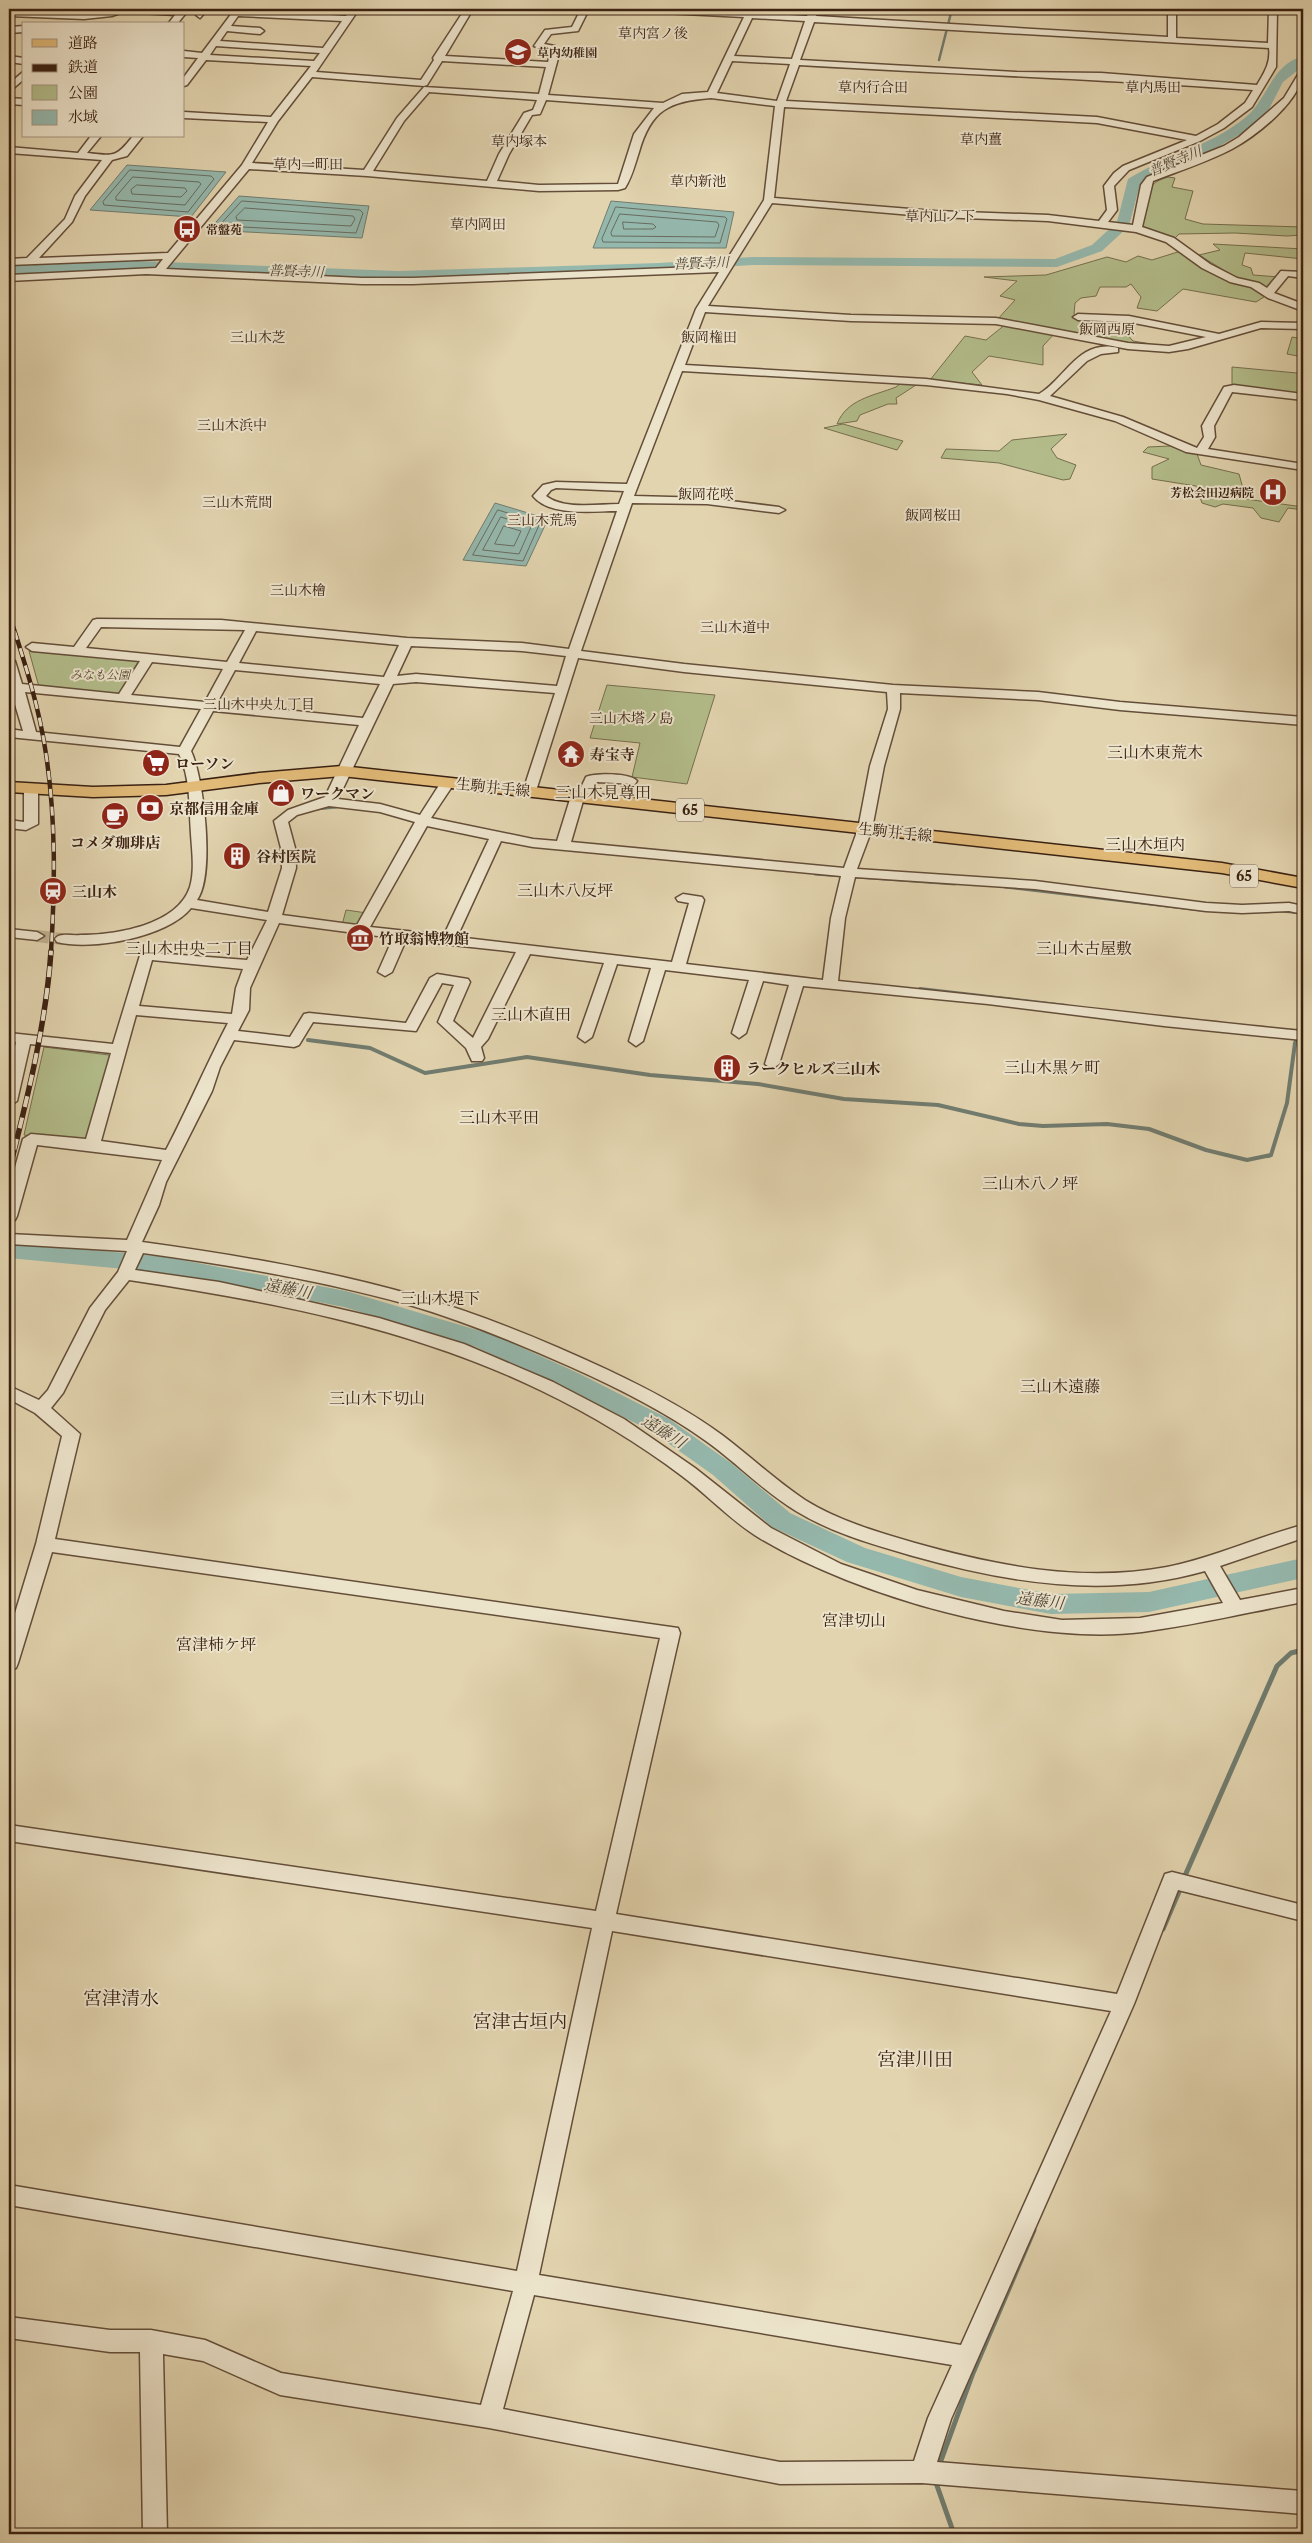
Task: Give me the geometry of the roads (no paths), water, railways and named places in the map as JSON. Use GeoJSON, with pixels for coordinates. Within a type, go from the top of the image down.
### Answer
{"type":"FeatureCollection","features":[{"type":"Feature","properties":{"kind":"main road","name":"生駒井手線"},"geometry":{"type":"LineString","coordinates":[[9,788],[132,792],[194,788],[259,778],[342,771],[1185,864],[1274,876],[1303,883]]}},
{"type":"Feature","properties":{"kind":"main road","name":"生駒井手線"},"geometry":{"type":"LineString","coordinates":[[1185,864],[1303,889]]}},
{"type":"Feature","properties":{"kind":"street"},"geometry":{"type":"LineString","coordinates":[[9,13],[13,9]]}},
{"type":"Feature","properties":{"kind":"street"},"geometry":{"type":"LineString","coordinates":[[9,13],[76,21],[115,13],[122,9],[182,13],[174,22]]}},
{"type":"Feature","properties":{"kind":"street"},"geometry":{"type":"LineString","coordinates":[[159,271],[246,166],[274,120],[310,74],[355,9]]}},
{"type":"Feature","properties":{"kind":"street"},"geometry":{"type":"LineString","coordinates":[[367,173],[400,120],[425,86],[437,58],[469,9]]}},
{"type":"Feature","properties":{"kind":"street"},"geometry":{"type":"LineString","coordinates":[[491,183],[504,154],[529,112],[537,112],[544,98],[550,65],[556,51],[552,48],[538,46],[548,32],[575,29],[585,9]]}},
{"type":"Feature","properties":{"kind":"street"},"geometry":{"type":"LineString","coordinates":[[644,9],[751,12],[810,20],[1274,46]]}},
{"type":"Feature","properties":{"kind":"street"},"geometry":{"type":"LineString","coordinates":[[530,791],[573,655],[627,498],[701,309],[769,200],[780,104],[814,9]]}},
{"type":"Feature","properties":{"kind":"street"},"geometry":{"type":"LineString","coordinates":[[1172,9],[1174,20],[1172,40]]}},
{"type":"Feature","properties":{"kind":"street"},"geometry":{"type":"LineString","coordinates":[[1104,224],[1112,210],[1109,186],[1117,175],[1138,162],[1197,139],[1221,126],[1249,105],[1272,68],[1274,46],[1271,35],[1273,9]]}},
{"type":"Feature","properties":{"kind":"street"},"geometry":{"type":"LineString","coordinates":[[187,74],[216,41],[237,11],[298,17],[347,19]]}},
{"type":"Feature","properties":{"kind":"street"},"geometry":{"type":"LineString","coordinates":[[711,95],[751,12]]}},
{"type":"Feature","properties":{"kind":"street"},"geometry":{"type":"LineString","coordinates":[[291,28],[298,17]]}},
{"type":"Feature","properties":{"kind":"street"},"geometry":{"type":"LineString","coordinates":[[225,28],[260,31]]}},
{"type":"Feature","properties":{"kind":"street"},"geometry":{"type":"LineString","coordinates":[[9,30],[22,29]]}},
{"type":"Feature","properties":{"kind":"street"},"geometry":{"type":"LineString","coordinates":[[216,41],[327,48]]}},
{"type":"Feature","properties":{"kind":"street"},"geometry":{"type":"LineString","coordinates":[[185,54],[317,64]]}},
{"type":"Feature","properties":{"kind":"street"},"geometry":{"type":"LineString","coordinates":[[437,58],[550,65]]}},
{"type":"Feature","properties":{"kind":"street"},"geometry":{"type":"LineString","coordinates":[[729,58],[1016,75],[1101,76],[1261,88]]}},
{"type":"Feature","properties":{"kind":"street"},"geometry":{"type":"LineString","coordinates":[[9,59],[22,61]]}},
{"type":"Feature","properties":{"kind":"street"},"geometry":{"type":"LineString","coordinates":[[1134,229],[1146,185],[1150,179],[1227,148],[1242,139],[1288,100],[1303,73]]}},
{"type":"Feature","properties":{"kind":"street"},"geometry":{"type":"LineString","coordinates":[[310,74],[544,98],[663,106]]}},
{"type":"Feature","properties":{"kind":"street"},"geometry":{"type":"LineString","coordinates":[[9,89],[19,78]]}},
{"type":"Feature","properties":{"kind":"street"},"geometry":{"type":"LineString","coordinates":[[246,166],[367,173],[572,189],[590,186],[622,186],[639,134],[654,112],[682,98],[711,95],[742,101],[780,104],[1097,120],[1150,128],[1197,139]]}},
{"type":"Feature","properties":{"kind":"street"},"geometry":{"type":"LineString","coordinates":[[9,101],[22,102]]}},
{"type":"Feature","properties":{"kind":"street"},"geometry":{"type":"LineString","coordinates":[[185,115],[274,120]]}},
{"type":"Feature","properties":{"kind":"street"},"geometry":{"type":"LineString","coordinates":[[80,156],[94,138]]}},
{"type":"Feature","properties":{"kind":"street"},"geometry":{"type":"LineString","coordinates":[[9,150],[109,158],[124,154],[136,138]]}},
{"type":"Feature","properties":{"kind":"street"},"geometry":{"type":"LineString","coordinates":[[30,261],[70,220],[80,196],[109,158]]}},
{"type":"Feature","properties":{"kind":"street"},"geometry":{"type":"LineString","coordinates":[[769,200],[936,214],[1038,218],[1104,224],[1134,229],[1170,240],[1206,266],[1234,280],[1255,285],[1303,308]]}},
{"type":"Feature","properties":{"kind":"street"},"geometry":{"type":"LineString","coordinates":[[9,262],[168,258]]}},
{"type":"Feature","properties":{"kind":"street"},"geometry":{"type":"LineString","coordinates":[[9,278],[120,271],[159,271],[362,281],[596,275],[728,268]]}},
{"type":"Feature","properties":{"kind":"street"},"geometry":{"type":"LineString","coordinates":[[1269,293],[1285,274],[1303,275]]}},
{"type":"Feature","properties":{"kind":"street"},"geometry":{"type":"LineString","coordinates":[[701,309],[868,319],[996,321],[1094,340],[1156,348]]}},
{"type":"Feature","properties":{"kind":"street"},"geometry":{"type":"LineString","coordinates":[[1078,317],[1129,319],[1218,336]]}},
{"type":"Feature","properties":{"kind":"street"},"geometry":{"type":"LineString","coordinates":[[1040,397],[1048,394],[1078,363],[1094,352],[1108,350],[1136,352],[1156,348],[1184,347],[1261,324],[1303,326]]}},
{"type":"Feature","properties":{"kind":"street"},"geometry":{"type":"LineString","coordinates":[[678,368],[971,386],[1040,397],[1119,419],[1179,446],[1199,452],[1303,466]]}},
{"type":"Feature","properties":{"kind":"street"},"geometry":{"type":"LineString","coordinates":[[1199,452],[1209,442],[1211,432],[1208,426],[1228,389],[1303,397]]}},
{"type":"Feature","properties":{"kind":"street"},"geometry":{"type":"LineString","coordinates":[[627,498],[566,507],[542,499],[539,496],[547,487],[556,485],[627,498],[706,501],[779,510]]}},
{"type":"Feature","properties":{"kind":"street"},"geometry":{"type":"LineString","coordinates":[[78,652],[97,622],[221,624],[407,642],[522,647],[573,655],[893,689],[1038,696],[1120,706],[1303,721]]}},
{"type":"Feature","properties":{"kind":"street"},"geometry":{"type":"LineString","coordinates":[[184,751],[252,628]]}},
{"type":"Feature","properties":{"kind":"street"},"geometry":{"type":"LineString","coordinates":[[327,802],[331,799],[342,771],[390,681],[407,642]]}},
{"type":"Feature","properties":{"kind":"street"},"geometry":{"type":"LineString","coordinates":[[32,647],[390,681],[416,678],[562,690]]}},
{"type":"Feature","properties":{"kind":"street"},"geometry":{"type":"LineString","coordinates":[[123,698],[148,658]]}},
{"type":"Feature","properties":{"kind":"street"},"geometry":{"type":"LineString","coordinates":[[9,661],[13,688],[31,736]]}},
{"type":"Feature","properties":{"kind":"street"},"geometry":{"type":"LineString","coordinates":[[13,688],[367,722]]}},
{"type":"Feature","properties":{"kind":"street"},"geometry":{"type":"LineString","coordinates":[[830,985],[838,918],[849,873],[865,829],[877,766],[894,709],[893,689]]}},
{"type":"Feature","properties":{"kind":"street"},"geometry":{"type":"LineString","coordinates":[[9,733],[184,751]]}},
{"type":"Feature","properties":{"kind":"street"},"geometry":{"type":"LineString","coordinates":[[62,939],[100,940],[131,934],[172,917],[189,903],[195,894],[199,880],[194,777],[184,751]]}},
{"type":"Feature","properties":{"kind":"street"},"geometry":{"type":"LineString","coordinates":[[562,845],[581,797],[591,780],[596,778],[630,781]]}},
{"type":"Feature","properties":{"kind":"street"},"geometry":{"type":"LineString","coordinates":[[361,930],[408,844],[448,782]]}},
{"type":"Feature","properties":{"kind":"street"},"geometry":{"type":"LineString","coordinates":[[9,824],[26,826],[31,824],[31,790]]}},
{"type":"Feature","properties":{"kind":"street"},"geometry":{"type":"LineString","coordinates":[[41,1409],[55,1393],[98,1308],[126,1273],[135,1248],[135,1241],[151,1205],[158,1182],[204,1091],[212,1067],[242,1010],[243,988],[275,917],[275,910],[288,873],[289,847],[281,821],[286,816],[302,808],[327,802],[380,808],[424,821],[533,843],[915,879],[1034,885],[1206,907],[1242,909],[1289,907],[1303,910]]}},
{"type":"Feature","properties":{"kind":"street"},"geometry":{"type":"LineString","coordinates":[[449,940],[497,835]]}},
{"type":"Feature","properties":{"kind":"street"},"geometry":{"type":"LineString","coordinates":[[678,967],[697,900],[683,898]]}},
{"type":"Feature","properties":{"kind":"street"},"geometry":{"type":"LineString","coordinates":[[189,903],[401,935],[830,985],[988,1000],[1164,1022],[1303,1035]]}},
{"type":"Feature","properties":{"kind":"street"},"geometry":{"type":"LineString","coordinates":[[9,933],[37,936]]}},
{"type":"Feature","properties":{"kind":"street"},"geometry":{"type":"LineString","coordinates":[[385,972],[401,935]]}},
{"type":"Feature","properties":{"kind":"street"},"geometry":{"type":"LineString","coordinates":[[229,1035],[294,1042],[309,1017],[411,1028],[437,978],[463,982],[445,1022],[475,1052],[525,949]]}},
{"type":"Feature","properties":{"kind":"street"},"geometry":{"type":"LineString","coordinates":[[92,1144],[146,956],[252,965]]}},
{"type":"Feature","properties":{"kind":"street"},"geometry":{"type":"LineString","coordinates":[[585,1037],[612,959]]}},
{"type":"Feature","properties":{"kind":"street"},"geometry":{"type":"LineString","coordinates":[[636,1041],[659,965]]}},
{"type":"Feature","properties":{"kind":"street"},"geometry":{"type":"LineString","coordinates":[[739,1034],[757,976]]}},
{"type":"Feature","properties":{"kind":"street"},"geometry":{"type":"LineString","coordinates":[[772,1064],[796,981]]}},
{"type":"Feature","properties":{"kind":"street"},"geometry":{"type":"LineString","coordinates":[[131,1010],[237,1019]]}},
{"type":"Feature","properties":{"kind":"street"},"geometry":{"type":"LineString","coordinates":[[9,1101],[16,1038],[120,1049]]}},
{"type":"Feature","properties":{"kind":"street"},"geometry":{"type":"LineString","coordinates":[[9,1216],[32,1140],[92,1144],[171,1156]]}},
{"type":"Feature","properties":{"kind":"street"},"geometry":{"type":"LineString","coordinates":[[9,1239],[135,1248],[229,1261],[392,1294],[499,1330],[648,1397],[724,1444],[785,1495],[816,1515],[853,1531],[952,1560],[1018,1574],[1072,1581],[1125,1579],[1211,1567],[1303,1531]]}},
{"type":"Feature","properties":{"kind":"street"},"geometry":{"type":"LineString","coordinates":[[126,1273],[219,1288],[301,1306],[379,1324],[458,1348],[547,1386],[618,1423],[689,1472],[765,1533],[835,1569],[915,1596],[1004,1618],[1062,1627],[1140,1626],[1233,1604],[1303,1595]]}},
{"type":"Feature","properties":{"kind":"street"},"geometry":{"type":"LineString","coordinates":[[9,1392],[41,1409],[72,1434],[45,1544],[9,1663]]}},
{"type":"Feature","properties":{"kind":"street"},"geometry":{"type":"LineString","coordinates":[[45,1544],[671,1633],[604,1921],[526,2283],[490,2416]]}},
{"type":"Feature","properties":{"kind":"street"},"geometry":{"type":"LineString","coordinates":[[1211,1567],[1233,1604]]}},
{"type":"Feature","properties":{"kind":"street"},"geometry":{"type":"LineString","coordinates":[[9,1833],[604,1921],[1124,2004]]}},
{"type":"Feature","properties":{"kind":"street"},"geometry":{"type":"LineString","coordinates":[[922,2472],[940,2418],[1124,2004],[1172,1880],[1303,1913]]}},
{"type":"Feature","properties":{"kind":"street"},"geometry":{"type":"LineString","coordinates":[[9,2195],[968,2356]]}},
{"type":"Feature","properties":{"kind":"street"},"geometry":{"type":"LineString","coordinates":[[9,2328],[110,2341],[151,2341],[204,2351],[280,2384],[490,2416],[780,2473],[922,2472],[1303,2503]]}},
{"type":"Feature","properties":{"kind":"street"},"geometry":{"type":"LineString","coordinates":[[151,2341],[155,2534]]}},
{"type":"Feature","properties":{"kind":"water"},"geometry":{"type":"Polygon","coordinates":[[[127,165],[226,172],[191,217],[90,210],[127,165]]]}},
{"type":"Feature","properties":{"kind":"water"},"geometry":{"type":"Polygon","coordinates":[[[239,196],[369,206],[362,238],[209,230],[239,196]]]}},
{"type":"Feature","properties":{"kind":"water"},"geometry":{"type":"Polygon","coordinates":[[[611,201],[734,212],[726,248],[593,248],[611,201]]]}},
{"type":"Feature","properties":{"kind":"water"},"geometry":{"type":"Polygon","coordinates":[[[495,503],[548,519],[526,566],[463,560],[495,503]]]}},
{"type":"Feature","properties":{"kind":"waterway"},"geometry":{"type":"LineString","coordinates":[[939,60],[952,9]]}},
{"type":"Feature","properties":{"kind":"waterway","name":"普賢寺川"},"geometry":{"type":"LineString","coordinates":[[9,270],[138,265],[398,275],[659,267],[752,261],[1057,263],[1097,248],[1124,223],[1133,182],[1159,167],[1214,144],[1239,129],[1264,106],[1271,90],[1286,72],[1303,60]]}},
{"type":"Feature","properties":{"kind":"waterway"},"geometry":{"type":"LineString","coordinates":[[316,809],[336,807]]}},
{"type":"Feature","properties":{"kind":"waterway"},"geometry":{"type":"LineString","coordinates":[[815,874],[955,884]]}},
{"type":"Feature","properties":{"kind":"waterway"},"geometry":{"type":"LineString","coordinates":[[1005,887],[1201,910]]}},
{"type":"Feature","properties":{"kind":"waterway"},"geometry":{"type":"LineString","coordinates":[[1281,911],[1303,913]]}},
{"type":"Feature","properties":{"kind":"waterway"},"geometry":{"type":"LineString","coordinates":[[920,989],[1067,1006]]}},
{"type":"Feature","properties":{"kind":"waterway"},"geometry":{"type":"LineString","coordinates":[[1271,1155],[1287,1103],[1295,1043],[1303,1024]]}},
{"type":"Feature","properties":{"kind":"waterway"},"geometry":{"type":"LineString","coordinates":[[308,1040],[370,1048],[425,1073],[527,1057],[650,1075],[758,1084],[844,1099],[938,1105],[1019,1124],[1043,1126],[1107,1124],[1149,1129],[1206,1150],[1247,1160],[1271,1155]]}},
{"type":"Feature","properties":{"kind":"waterway","name":"遠藤川"},"geometry":{"type":"LineString","coordinates":[[9,1250],[166,1265],[346,1299],[485,1341],[569,1379],[660,1425],[722,1469],[781,1520],[856,1555],[961,1587],[1051,1604],[1149,1602],[1303,1568]]}},
{"type":"Feature","properties":{"kind":"waterway"},"geometry":{"type":"LineString","coordinates":[[1184,1878],[1277,1666],[1291,1653],[1303,1650]]}},
{"type":"Feature","properties":{"kind":"waterway"},"geometry":{"type":"LineString","coordinates":[[1163,1929],[1181,1887]]}},
{"type":"Feature","properties":{"kind":"waterway"},"geometry":{"type":"LineString","coordinates":[[939,2466],[973,2373],[1034,2230]]}},
{"type":"Feature","properties":{"kind":"waterway"},"geometry":{"type":"LineString","coordinates":[[935,2480],[954,2534]]}},
{"type":"Feature","properties":{"kind":"tunnel"},"geometry":{"type":"LineString","coordinates":[[37,936],[62,939]]}},
{"type":"Feature","properties":{"kind":"railway"},"geometry":{"type":"LineString","coordinates":[[9,614],[35,701],[43,736],[49,779],[54,853],[51,952]]}},
{"type":"Feature","properties":{"kind":"railway"},"geometry":{"type":"LineString","coordinates":[[9,1171],[40,1034],[51,951]]}},
{"type":"Feature","properties":{"kind":"place","name":"草内幼稚園"},"geometry":{"type":"Point","coordinates":[518,52]}},
{"type":"Feature","properties":{"kind":"place","name":"常盤苑"},"geometry":{"type":"Point","coordinates":[187,229]}},
{"type":"Feature","properties":{"kind":"place","name":"芳松会田辺病院"},"geometry":{"type":"Point","coordinates":[1273,492]}},
{"type":"Feature","properties":{"kind":"place","name":"寿宝寺"},"geometry":{"type":"Point","coordinates":[571,754]}},
{"type":"Feature","properties":{"kind":"place","name":"ローソン"},"geometry":{"type":"Point","coordinates":[156,763]}},
{"type":"Feature","properties":{"kind":"place","name":"ワークマン"},"geometry":{"type":"Point","coordinates":[281,793]}},
{"type":"Feature","properties":{"kind":"place","name":"京都信用金庫"},"geometry":{"type":"Point","coordinates":[150,808]}},
{"type":"Feature","properties":{"kind":"place","name":"コメダ珈琲店"},"geometry":{"type":"Point","coordinates":[115,816]}},
{"type":"Feature","properties":{"kind":"place","name":"谷村医院"},"geometry":{"type":"Point","coordinates":[237,856]}},
{"type":"Feature","properties":{"kind":"place","name":"三山木"},"geometry":{"type":"Point","coordinates":[53,891]}},
{"type":"Feature","properties":{"kind":"place","name":"竹取翁博物館"},"geometry":{"type":"Point","coordinates":[360,938]}},
{"type":"Feature","properties":{"kind":"place","name":"ラークヒルズ三山木"},"geometry":{"type":"Point","coordinates":[727,1068]}},
{"type":"Feature","properties":{"kind":"district","name":"草内宮ノ後"},"geometry":{"type":"Point","coordinates":[653,33]}},
{"type":"Feature","properties":{"kind":"district","name":"草内行合田"},"geometry":{"type":"Point","coordinates":[873,87]}},
{"type":"Feature","properties":{"kind":"district","name":"草内馬田"},"geometry":{"type":"Point","coordinates":[1153,87]}},
{"type":"Feature","properties":{"kind":"district","name":"草内薑"},"geometry":{"type":"Point","coordinates":[981,139]}},
{"type":"Feature","properties":{"kind":"district","name":"草内塚本"},"geometry":{"type":"Point","coordinates":[519,141]}},
{"type":"Feature","properties":{"kind":"district","name":"草内一町田"},"geometry":{"type":"Point","coordinates":[308,164]}},
{"type":"Feature","properties":{"kind":"district","name":"草内新池"},"geometry":{"type":"Point","coordinates":[698,181]}},
{"type":"Feature","properties":{"kind":"district","name":"草内山ノ下"},"geometry":{"type":"Point","coordinates":[940,216]}},
{"type":"Feature","properties":{"kind":"district","name":"草内岡田"},"geometry":{"type":"Point","coordinates":[478,224]}},
{"type":"Feature","properties":{"kind":"district","name":"飯岡西原"},"geometry":{"type":"Point","coordinates":[1107,329]}},
{"type":"Feature","properties":{"kind":"district","name":"三山木芝"},"geometry":{"type":"Point","coordinates":[258,337]}},
{"type":"Feature","properties":{"kind":"district","name":"飯岡権田"},"geometry":{"type":"Point","coordinates":[709,337]}},
{"type":"Feature","properties":{"kind":"district","name":"三山木浜中"},"geometry":{"type":"Point","coordinates":[232,425]}},
{"type":"Feature","properties":{"kind":"district","name":"飯岡花咲"},"geometry":{"type":"Point","coordinates":[706,494]}},
{"type":"Feature","properties":{"kind":"district","name":"三山木荒間"},"geometry":{"type":"Point","coordinates":[237,502]}},
{"type":"Feature","properties":{"kind":"district","name":"飯岡桜田"},"geometry":{"type":"Point","coordinates":[933,515]}},
{"type":"Feature","properties":{"kind":"district","name":"三山木荒馬"},"geometry":{"type":"Point","coordinates":[542,520]}},
{"type":"Feature","properties":{"kind":"district","name":"三山木檜"},"geometry":{"type":"Point","coordinates":[298,590]}},
{"type":"Feature","properties":{"kind":"district","name":"三山木道中"},"geometry":{"type":"Point","coordinates":[735,627]}},
{"type":"Feature","properties":{"kind":"district","name":"三山木中央九丁目"},"geometry":{"type":"Point","coordinates":[259,704]}},
{"type":"Feature","properties":{"kind":"district","name":"三山木塔ノ島"},"geometry":{"type":"Point","coordinates":[631,718]}},
{"type":"Feature","properties":{"kind":"district","name":"三山木東荒木"},"geometry":{"type":"Point","coordinates":[1155,752]}},
{"type":"Feature","properties":{"kind":"district","name":"三山木見尊田"},"geometry":{"type":"Point","coordinates":[603,792]}},
{"type":"Feature","properties":{"kind":"district","name":"三山木垣内"},"geometry":{"type":"Point","coordinates":[1145,844]}},
{"type":"Feature","properties":{"kind":"district","name":"三山木八反坪"},"geometry":{"type":"Point","coordinates":[565,890]}},
{"type":"Feature","properties":{"kind":"district","name":"三山木中央二丁目"},"geometry":{"type":"Point","coordinates":[189,948]}},
{"type":"Feature","properties":{"kind":"district","name":"三山木古屋敷"},"geometry":{"type":"Point","coordinates":[1084,948]}},
{"type":"Feature","properties":{"kind":"district","name":"三山木直田"},"geometry":{"type":"Point","coordinates":[531,1014]}},
{"type":"Feature","properties":{"kind":"district","name":"三山木黒ケ町"},"geometry":{"type":"Point","coordinates":[1052,1067]}},
{"type":"Feature","properties":{"kind":"district","name":"三山木平田"},"geometry":{"type":"Point","coordinates":[499,1117]}},
{"type":"Feature","properties":{"kind":"district","name":"三山木八ノ坪"},"geometry":{"type":"Point","coordinates":[1030,1183]}},
{"type":"Feature","properties":{"kind":"district","name":"三山木堤下"},"geometry":{"type":"Point","coordinates":[440,1298]}},
{"type":"Feature","properties":{"kind":"district","name":"三山木遠藤"},"geometry":{"type":"Point","coordinates":[1060,1386]}},
{"type":"Feature","properties":{"kind":"district","name":"三山木下切山"},"geometry":{"type":"Point","coordinates":[377,1398]}},
{"type":"Feature","properties":{"kind":"district","name":"宮津切山"},"geometry":{"type":"Point","coordinates":[854,1620]}},
{"type":"Feature","properties":{"kind":"district","name":"宮津柿ケ坪"},"geometry":{"type":"Point","coordinates":[216,1644]}},
{"type":"Feature","properties":{"kind":"district","name":"宮津清水"},"geometry":{"type":"Point","coordinates":[121,1998]}},
{"type":"Feature","properties":{"kind":"district","name":"宮津古垣内"},"geometry":{"type":"Point","coordinates":[520,2021]}},
{"type":"Feature","properties":{"kind":"district","name":"宮津川田"},"geometry":{"type":"Point","coordinates":[915,2059]}},
{"type":"Feature","properties":{"kind":"park label","name":"みなも公園"},"geometry":{"type":"Point","coordinates":[100,674]}}]}
